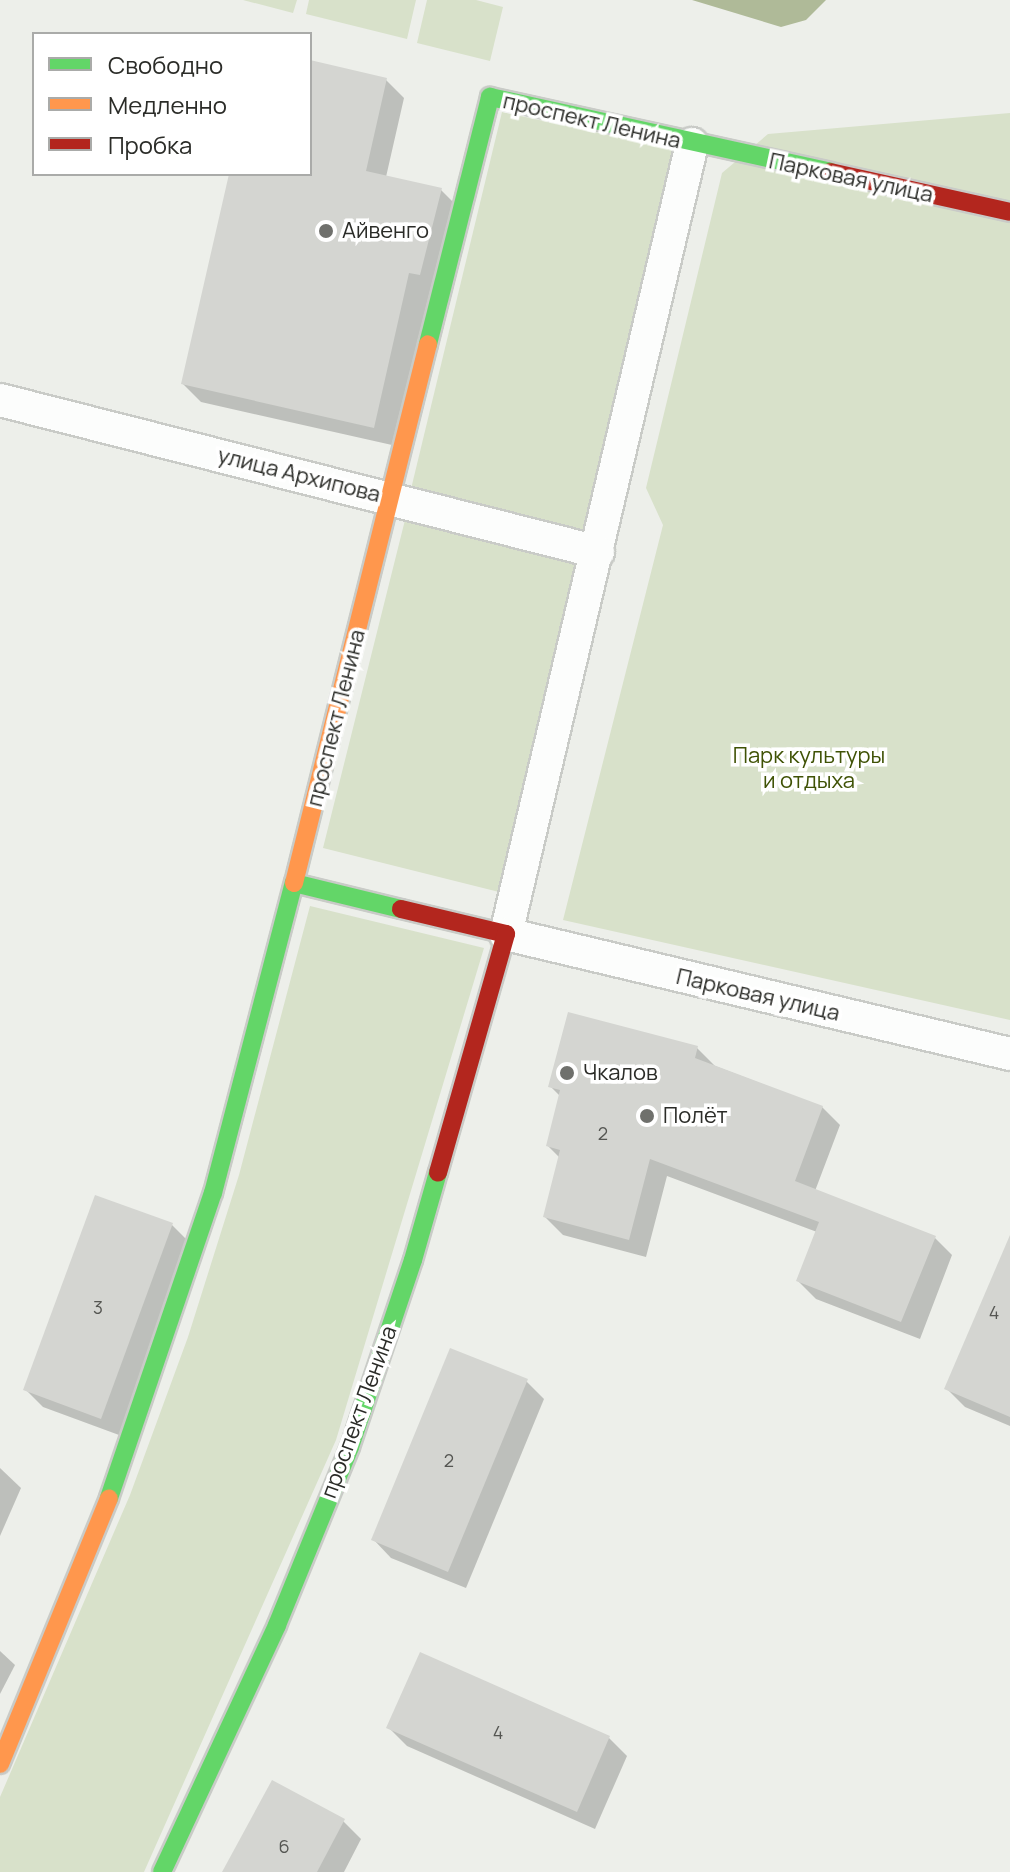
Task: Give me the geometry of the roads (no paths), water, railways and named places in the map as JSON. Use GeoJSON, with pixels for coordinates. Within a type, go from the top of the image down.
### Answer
{"type":"FeatureCollection","features":[{"type":"Feature","properties":{"kind":"street","name":"проспект Ленина"},"geometry":{"type":"LineString","coordinates":[[0,1764],[110,1496],[208,1207],[392,498],[490,97],[692,144],[506,934],[413,1260],[350,1447],[277,1625],[162,1872]]}},
{"type":"Feature","properties":{"kind":"street","name":"Парковая улица"},"geometry":{"type":"LineString","coordinates":[[692,144],[1010,212]]}},
{"type":"Feature","properties":{"kind":"street","name":"улица Архипова"},"geometry":{"type":"LineString","coordinates":[[0,400],[598,552]]}},
{"type":"Feature","properties":{"kind":"street"},"geometry":{"type":"LineString","coordinates":[[294,883],[506,934]]}},
{"type":"Feature","properties":{"kind":"street","name":"Парковая улица"},"geometry":{"type":"LineString","coordinates":[[506,934],[1010,1054]]}},
{"type":"Feature","properties":{"kind":"place","name":"Айвенго"},"geometry":{"type":"Point","coordinates":[326,231]}},
{"type":"Feature","properties":{"kind":"place","name":"Чкалов"},"geometry":{"type":"Point","coordinates":[567,1073]}},
{"type":"Feature","properties":{"kind":"place","name":"Полёт"},"geometry":{"type":"Point","coordinates":[647,1116]}},
{"type":"Feature","properties":{"kind":"park label","name":"Парк культуры и отдыха"},"geometry":{"type":"Point","coordinates":[809,768]}}]}
